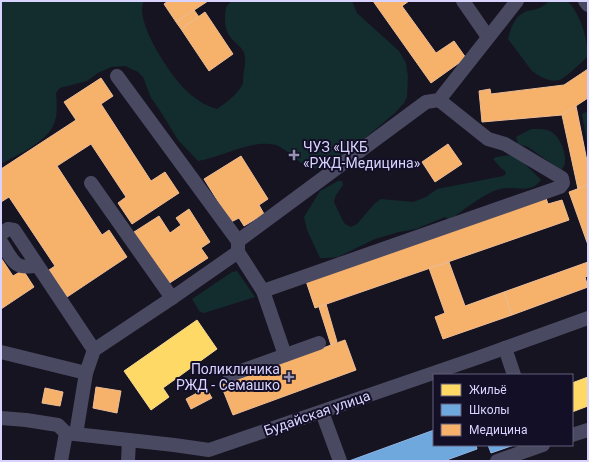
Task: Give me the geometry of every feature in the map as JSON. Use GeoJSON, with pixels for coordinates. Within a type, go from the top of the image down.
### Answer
{"type":"FeatureCollection","features":[{"type":"Feature","properties":{"kind":"street"},"geometry":{"type":"LineString","coordinates":[[463,1],[488,37]]}},
{"type":"Feature","properties":{"kind":"street"},"geometry":{"type":"LineString","coordinates":[[61,461],[71,434],[86,373],[94,350],[172,298],[426,102],[439,100],[517,1]]}},
{"type":"Feature","properties":{"kind":"street"},"geometry":{"type":"LineString","coordinates":[[585,1],[588,5]]}},
{"type":"Feature","properties":{"kind":"street"},"geometry":{"type":"LineString","coordinates":[[117,76],[238,247],[263,291],[285,355]]}},
{"type":"Feature","properties":{"kind":"street"},"geometry":{"type":"LineString","coordinates":[[263,291],[560,187],[563,183],[562,178],[505,144],[488,139],[439,100]]}},
{"type":"Feature","properties":{"kind":"street"},"geometry":{"type":"LineString","coordinates":[[91,183],[172,298]]}},
{"type":"Feature","properties":{"kind":"street"},"geometry":{"type":"LineString","coordinates":[[1,234],[8,229],[14,230],[94,350]]}},
{"type":"Feature","properties":{"kind":"street"},"geometry":{"type":"LineString","coordinates":[[1,242],[14,262],[18,265],[37,266]]}},
{"type":"Feature","properties":{"kind":"street","name":"Будайская улица"},"geometry":{"type":"LineString","coordinates":[[71,434],[174,444],[209,456],[322,412],[588,318]]}},
{"type":"Feature","properties":{"kind":"street"},"geometry":{"type":"LineString","coordinates":[[230,375],[319,343]]}},
{"type":"Feature","properties":{"kind":"street"},"geometry":{"type":"LineString","coordinates":[[505,348],[514,374]]}},
{"type":"Feature","properties":{"kind":"street"},"geometry":{"type":"LineString","coordinates":[[2,351],[86,373]]}},
{"type":"Feature","properties":{"kind":"street"},"geometry":{"type":"LineString","coordinates":[[322,412],[340,461]]}},
{"type":"Feature","properties":{"kind":"street"},"geometry":{"type":"LineString","coordinates":[[1,418],[58,425],[71,434]]}},
{"type":"Feature","properties":{"kind":"street"},"geometry":{"type":"LineString","coordinates":[[573,435],[588,430]]}},
{"type":"Feature","properties":{"kind":"street"},"geometry":{"type":"LineString","coordinates":[[128,461],[129,440]]}},
{"type":"Feature","properties":{"kind":"street"},"geometry":{"type":"LineString","coordinates":[[497,461],[515,458],[540,446]]}},
{"type":"Feature","properties":{"kind":"green space"},"geometry":{"type":"Polygon","coordinates":[[[1,1],[144,1],[142,10],[144,21],[149,35],[164,63],[191,95],[217,109],[236,94],[243,83],[245,55],[227,32],[225,25],[226,9],[232,1],[352,1],[357,13],[399,51],[406,63],[408,76],[407,97],[395,113],[333,165],[326,168],[315,169],[305,165],[280,147],[266,144],[247,146],[198,161],[178,140],[151,98],[143,77],[138,72],[125,66],[111,67],[98,73],[87,81],[60,88],[56,93],[56,118],[49,132],[44,138],[30,148],[1,164],[1,1]]]}},
{"type":"Feature","properties":{"kind":"green space"},"geometry":{"type":"Polygon","coordinates":[[[550,1],[567,1],[572,6],[585,34],[588,49],[588,56],[574,70],[556,81],[552,81],[532,71],[508,39],[512,27],[519,16],[550,1]]]}},
{"type":"Feature","properties":{"kind":"green space"},"geometry":{"type":"Polygon","coordinates":[[[588,111],[588,148],[582,114],[588,111]]]}},
{"type":"Feature","properties":{"kind":"green space"},"geometry":{"type":"Polygon","coordinates":[[[531,129],[551,131],[559,140],[565,157],[564,167],[561,170],[528,147],[518,144],[516,137],[531,129]]]}},
{"type":"Feature","properties":{"kind":"green space"},"geometry":{"type":"Polygon","coordinates":[[[510,155],[523,162],[541,180],[537,185],[522,189],[506,188],[494,191],[487,194],[449,220],[445,217],[416,229],[375,239],[338,257],[320,258],[307,230],[304,217],[320,191],[338,181],[342,181],[343,185],[336,195],[334,202],[345,224],[351,227],[357,224],[375,203],[381,199],[413,202],[426,197],[437,189],[503,176],[506,174],[505,171],[493,159],[496,157],[510,155]]]}},
{"type":"Feature","properties":{"kind":"green space"},"geometry":{"type":"Polygon","coordinates":[[[237,271],[255,297],[204,313],[200,312],[192,299],[232,272],[237,271]]]}},
{"type":"Feature","properties":{"kind":"building: Жильё"},"geometry":{"type":"Polygon","coordinates":[[[197,320],[217,349],[163,388],[169,397],[151,410],[124,371],[197,320]]]}},
{"type":"Feature","properties":{"kind":"building: Жильё"},"geometry":{"type":"Polygon","coordinates":[[[588,377],[588,406],[573,412],[573,383],[588,377]]]}},
{"type":"Feature","properties":{"kind":"building: Школы"},"geometry":{"type":"Polygon","coordinates":[[[433,430],[433,446],[476,446],[477,449],[444,461],[349,461],[433,430]]]}},
{"type":"Feature","properties":{"kind":"building: Школы"},"geometry":{"type":"Polygon","coordinates":[[[488,446],[511,446],[491,453],[488,446]]]}},
{"type":"Feature","properties":{"kind":"building: Медицина"},"geometry":{"type":"Polygon","coordinates":[[[168,1],[208,1],[176,22],[164,4],[168,1]]]}},
{"type":"Feature","properties":{"kind":"building: Медицина"},"geometry":{"type":"Polygon","coordinates":[[[373,1],[409,1],[402,6],[436,53],[454,41],[466,58],[431,83],[373,1]]]}},
{"type":"Feature","properties":{"kind":"building: Медицина"},"geometry":{"type":"Polygon","coordinates":[[[194,10],[199,17],[181,29],[176,22],[194,10]]]}},
{"type":"Feature","properties":{"kind":"building: Медицина"},"geometry":{"type":"Polygon","coordinates":[[[205,12],[233,54],[209,71],[181,29],[205,12]]]}},
{"type":"Feature","properties":{"kind":"building: Медицина"},"geometry":{"type":"Polygon","coordinates":[[[588,69],[588,98],[562,115],[482,122],[479,91],[490,89],[491,94],[564,85],[588,69]]]}},
{"type":"Feature","properties":{"kind":"building: Медицина"},"geometry":{"type":"Polygon","coordinates":[[[101,78],[113,96],[101,104],[151,181],[165,172],[179,193],[132,224],[118,203],[126,197],[91,144],[57,166],[102,235],[109,230],[127,257],[67,297],[49,270],[55,266],[9,197],[1,202],[1,169],[76,120],[64,102],[101,78]]]}},
{"type":"Feature","properties":{"kind":"building: Медицина"},"geometry":{"type":"Polygon","coordinates":[[[576,106],[588,166],[588,185],[578,189],[562,115],[576,106]]]}},
{"type":"Feature","properties":{"kind":"building: Медицина"},"geometry":{"type":"Polygon","coordinates":[[[448,144],[462,164],[435,182],[422,162],[448,144]]]}},
{"type":"Feature","properties":{"kind":"building: Медицина"},"geometry":{"type":"Polygon","coordinates":[[[241,156],[268,199],[259,205],[264,214],[244,226],[239,218],[231,222],[204,179],[241,156]]]}},
{"type":"Feature","properties":{"kind":"building: Медицина"},"geometry":{"type":"Polygon","coordinates":[[[588,185],[588,245],[569,192],[588,185]]]}},
{"type":"Feature","properties":{"kind":"building: Медицина"},"geometry":{"type":"Polygon","coordinates":[[[546,198],[548,204],[562,200],[569,220],[315,308],[306,281],[546,198]]]}},
{"type":"Feature","properties":{"kind":"building: Медицина"},"geometry":{"type":"Polygon","coordinates":[[[189,209],[210,242],[201,248],[208,258],[168,284],[134,232],[159,216],[170,233],[181,225],[176,218],[189,209]]]}},
{"type":"Feature","properties":{"kind":"building: Медицина"},"geometry":{"type":"Polygon","coordinates":[[[1,258],[13,276],[23,270],[34,287],[1,309],[1,258]]]}},
{"type":"Feature","properties":{"kind":"building: Медицина"},"geometry":{"type":"Polygon","coordinates":[[[449,262],[465,306],[504,292],[512,315],[443,339],[435,317],[445,313],[429,268],[449,262]]]}},
{"type":"Feature","properties":{"kind":"building: Медицина"},"geometry":{"type":"Polygon","coordinates":[[[588,262],[588,276],[585,277],[588,287],[512,315],[504,292],[588,262]]]}},
{"type":"Feature","properties":{"kind":"building: Медицина"},"geometry":{"type":"Polygon","coordinates":[[[326,304],[337,342],[331,345],[319,307],[326,304]]]}},
{"type":"Feature","properties":{"kind":"building: Медицина","name":"Поликлиника РЖД - Семашко"},"geometry":{"type":"Polygon","coordinates":[[[345,340],[356,370],[233,415],[221,385],[345,340]]]}},
{"type":"Feature","properties":{"kind":"building: Медицина"},"geometry":{"type":"Polygon","coordinates":[[[96,387],[121,391],[117,413],[93,408],[96,387]]]}},
{"type":"Feature","properties":{"kind":"building: Медицина"},"geometry":{"type":"Polygon","coordinates":[[[45,388],[63,392],[60,406],[42,403],[45,388]]]}},
{"type":"Feature","properties":{"kind":"building: Медицина"},"geometry":{"type":"Polygon","coordinates":[[[206,388],[212,398],[191,409],[186,399],[206,388]]]}},
{"type":"Feature","properties":{"kind":"place","name":"ЧУЗ «ЦКБ «РЖД-Медицина»"},"geometry":{"type":"Point","coordinates":[294,155]}},
{"type":"Feature","properties":{"kind":"place","name":"Поликлиника РЖД - Семашко"},"geometry":{"type":"Point","coordinates":[289,377]}}]}
